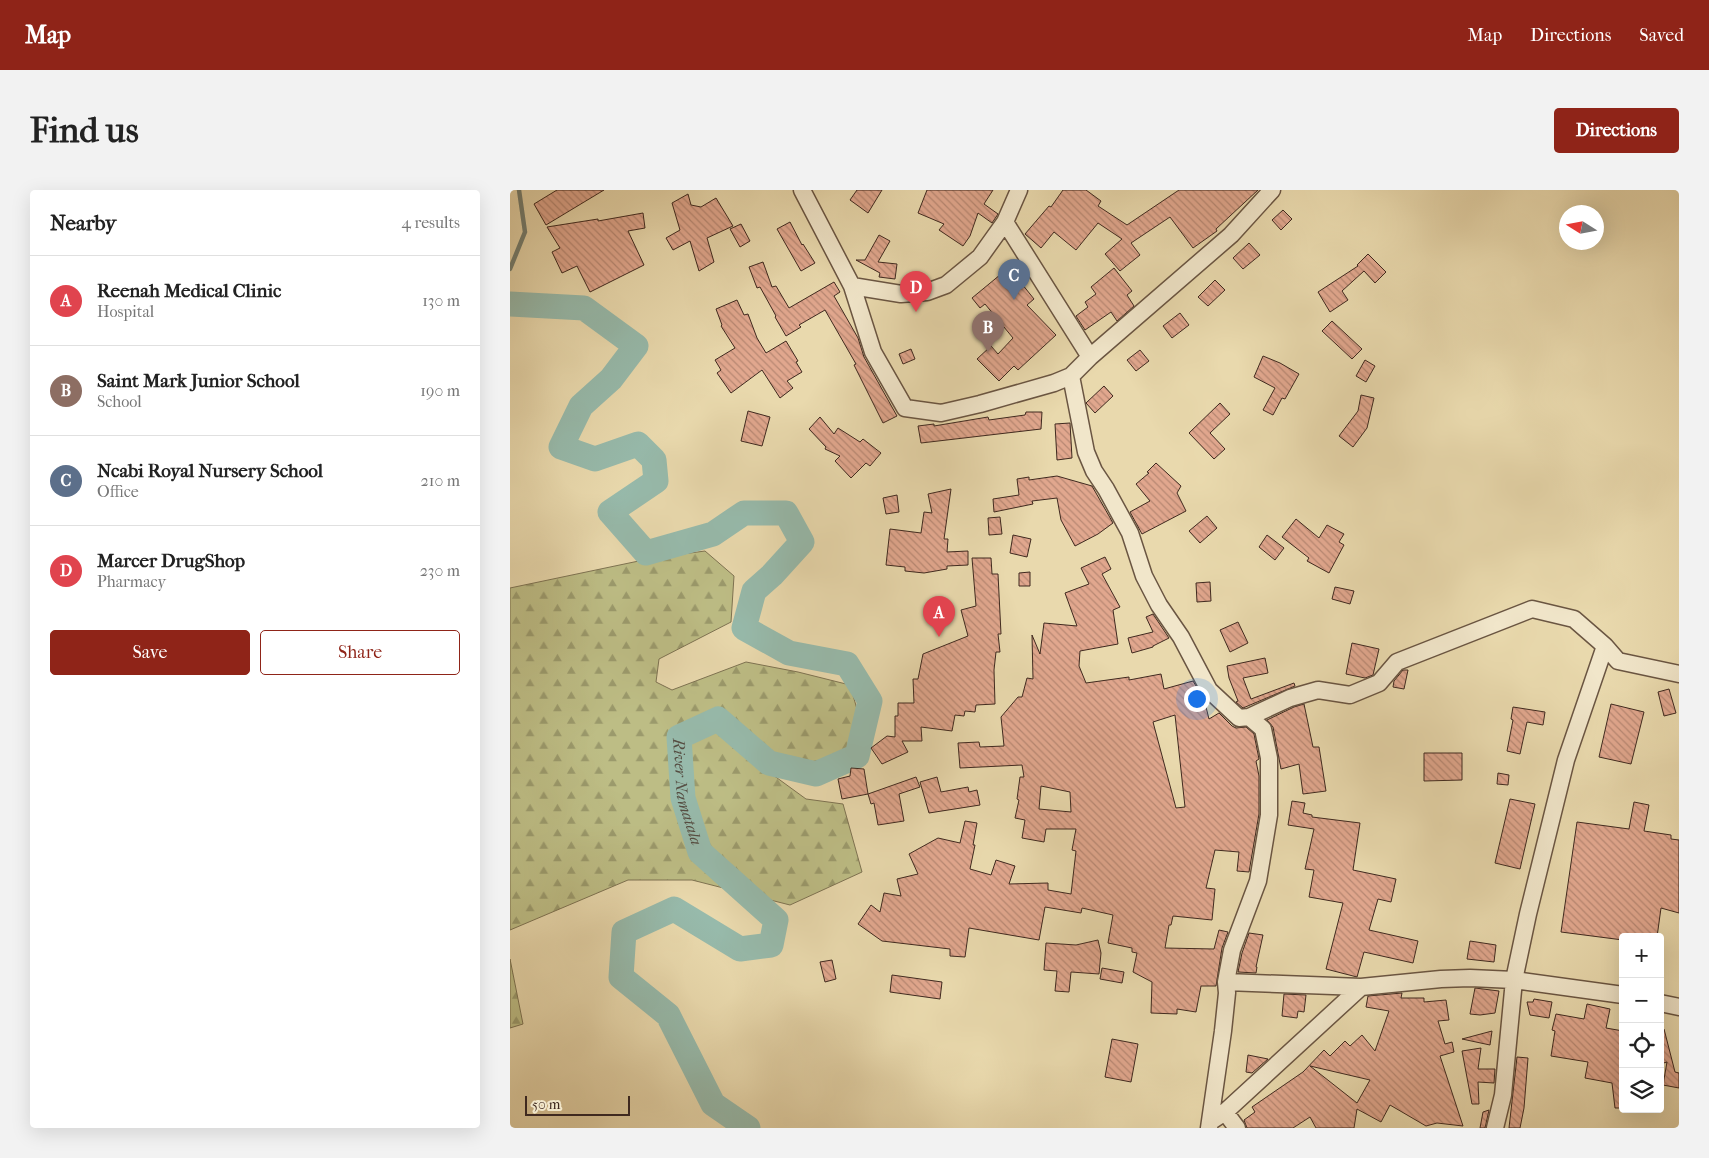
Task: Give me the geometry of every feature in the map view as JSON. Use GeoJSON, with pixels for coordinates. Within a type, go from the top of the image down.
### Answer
{"type":"FeatureCollection","features":[{"type":"Feature","properties":{"kind":"street"},"geometry":{"type":"LineString","coordinates":[[852,286],[901,294],[927,292],[946,285],[980,257],[1005,222],[1019,190]]}},
{"type":"Feature","properties":{"kind":"street"},"geometry":{"type":"LineString","coordinates":[[804,191],[852,286],[873,352],[905,408],[941,413],[1054,383],[1071,376],[1090,357],[1231,235],[1272,190]]}},
{"type":"Feature","properties":{"kind":"street"},"geometry":{"type":"LineString","coordinates":[[1005,222],[1090,357]]}},
{"type":"Feature","properties":{"kind":"street"},"geometry":{"type":"LineString","coordinates":[[1071,376],[1086,452],[1094,471],[1106,488],[1130,533],[1144,576],[1159,605],[1181,637],[1209,690],[1239,718],[1249,717],[1290,698],[1318,690],[1350,695],[1379,683],[1397,662],[1532,609],[1574,619],[1605,646],[1618,661],[1679,674]]}},
{"type":"Feature","properties":{"kind":"street"},"geometry":{"type":"LineString","coordinates":[[1496,1128],[1503,1095],[1514,980],[1528,914],[1566,760],[1605,646]]}},
{"type":"Feature","properties":{"kind":"street"},"geometry":{"type":"LineString","coordinates":[[1209,1125],[1223,1031],[1227,993],[1226,982],[1232,950],[1258,881],[1269,815],[1269,758],[1263,729],[1249,717]]}},
{"type":"Feature","properties":{"kind":"street"},"geometry":{"type":"LineString","coordinates":[[1226,982],[1362,987],[1440,979],[1514,980],[1619,994]]}},
{"type":"Feature","properties":{"kind":"street"},"geometry":{"type":"LineString","coordinates":[[1209,1125],[1362,987]]}},
{"type":"Feature","properties":{"kind":"street"},"geometry":{"type":"LineString","coordinates":[[1664,1004],[1679,1006]]}},
{"type":"Feature","properties":{"kind":"street"},"geometry":{"type":"LineString","coordinates":[[1225,1112],[1237,1128]]}},
{"type":"Feature","properties":{"kind":"green space"},"geometry":{"type":"Polygon","coordinates":[[[705,551],[734,576],[731,622],[659,659],[656,682],[672,690],[746,662],[850,685],[859,716],[852,744],[837,757],[805,763],[776,760],[733,724],[725,740],[806,799],[843,804],[862,872],[790,905],[692,880],[628,880],[510,930],[510,588],[653,558],[705,551]]]}},
{"type":"Feature","properties":{"kind":"green space"},"geometry":{"type":"Polygon","coordinates":[[[510,959],[523,1024],[510,1028],[510,959]]]}},
{"type":"Feature","properties":{"kind":"building"},"geometry":{"type":"Polygon","coordinates":[[[557,190],[604,190],[546,225],[534,204],[557,190]]]}},
{"type":"Feature","properties":{"kind":"building"},"geometry":{"type":"Polygon","coordinates":[[[857,190],[882,190],[868,213],[850,200],[857,190]]]}},
{"type":"Feature","properties":{"kind":"building"},"geometry":{"type":"Polygon","coordinates":[[[927,190],[993,190],[984,204],[998,214],[992,223],[978,213],[970,236],[963,246],[939,230],[944,224],[918,213],[927,190]]]}},
{"type":"Feature","properties":{"kind":"building"},"geometry":{"type":"Polygon","coordinates":[[[1063,190],[1086,190],[1101,201],[1098,206],[1127,225],[1179,190],[1258,190],[1216,229],[1217,231],[1193,248],[1170,217],[1131,243],[1140,255],[1120,271],[1105,254],[1122,239],[1098,223],[1076,250],[1054,232],[1041,248],[1025,234],[1049,206],[1051,207],[1063,190]]]}},
{"type":"Feature","properties":{"kind":"building"},"geometry":{"type":"Polygon","coordinates":[[[688,194],[691,205],[701,207],[716,198],[733,226],[707,238],[714,262],[699,271],[690,241],[673,250],[666,238],[680,230],[672,203],[688,194]]]}},
{"type":"Feature","properties":{"kind":"building"},"geometry":{"type":"Polygon","coordinates":[[[1283,210],[1292,219],[1281,230],[1272,220],[1283,210]]]}},
{"type":"Feature","properties":{"kind":"building"},"geometry":{"type":"Polygon","coordinates":[[[643,213],[645,228],[628,231],[644,265],[590,292],[577,266],[562,273],[552,252],[560,248],[547,227],[643,213]]]}},
{"type":"Feature","properties":{"kind":"building"},"geometry":{"type":"Polygon","coordinates":[[[790,222],[802,245],[815,263],[801,271],[777,229],[790,222]]]}},
{"type":"Feature","properties":{"kind":"building"},"geometry":{"type":"Polygon","coordinates":[[[741,224],[750,241],[740,247],[730,229],[741,224]]]}},
{"type":"Feature","properties":{"kind":"building"},"geometry":{"type":"Polygon","coordinates":[[[879,235],[890,241],[878,262],[897,264],[895,279],[879,277],[880,273],[856,260],[865,260],[879,235]]]}},
{"type":"Feature","properties":{"kind":"building"},"geometry":{"type":"Polygon","coordinates":[[[1249,243],[1260,255],[1243,269],[1233,258],[1249,243]]]}},
{"type":"Feature","properties":{"kind":"building"},"geometry":{"type":"Polygon","coordinates":[[[1368,254],[1386,272],[1375,283],[1364,271],[1342,291],[1348,300],[1330,312],[1318,292],[1358,266],[1368,254]]]}},
{"type":"Feature","properties":{"kind":"building"},"geometry":{"type":"Polygon","coordinates":[[[763,262],[772,287],[776,286],[789,308],[834,282],[840,292],[834,296],[858,338],[864,357],[897,416],[883,423],[854,365],[856,364],[825,310],[799,325],[801,327],[786,336],[760,287],[757,288],[749,267],[763,262]]]}},
{"type":"Feature","properties":{"kind":"building"},"geometry":{"type":"Polygon","coordinates":[[[1012,265],[1021,276],[1018,279],[1034,299],[1027,305],[1056,335],[1018,370],[1014,366],[999,381],[977,359],[991,346],[998,354],[1013,338],[985,304],[980,308],[972,298],[1012,265]]]}},
{"type":"Feature","properties":{"kind":"building"},"geometry":{"type":"Polygon","coordinates":[[[1114,268],[1132,291],[1127,295],[1134,306],[1117,321],[1111,312],[1085,330],[1076,316],[1088,307],[1085,302],[1096,294],[1091,287],[1114,268]]]}},
{"type":"Feature","properties":{"kind":"building"},"geometry":{"type":"Polygon","coordinates":[[[1215,280],[1225,290],[1208,306],[1198,297],[1215,280]]]}},
{"type":"Feature","properties":{"kind":"building"},"geometry":{"type":"Polygon","coordinates":[[[737,300],[744,315],[748,314],[757,338],[766,353],[786,341],[798,361],[796,362],[802,372],[787,381],[793,388],[780,398],[762,370],[731,393],[717,373],[721,370],[715,360],[735,348],[721,326],[716,309],[737,300]]]}},
{"type":"Feature","properties":{"kind":"building"},"geometry":{"type":"Polygon","coordinates":[[[1180,313],[1189,325],[1172,338],[1163,326],[1180,313]]]}},
{"type":"Feature","properties":{"kind":"building"},"geometry":{"type":"Polygon","coordinates":[[[1332,321],[1362,349],[1352,359],[1322,331],[1332,321]]]}},
{"type":"Feature","properties":{"kind":"building"},"geometry":{"type":"Polygon","coordinates":[[[911,349],[915,359],[903,364],[899,354],[911,349]]]}},
{"type":"Feature","properties":{"kind":"building"},"geometry":{"type":"Polygon","coordinates":[[[1140,350],[1149,361],[1136,371],[1127,360],[1140,350]]]}},
{"type":"Feature","properties":{"kind":"building"},"geometry":{"type":"Polygon","coordinates":[[[1263,356],[1299,374],[1285,399],[1282,398],[1273,415],[1263,410],[1275,388],[1254,377],[1263,356]]]}},
{"type":"Feature","properties":{"kind":"building"},"geometry":{"type":"Polygon","coordinates":[[[1365,360],[1375,366],[1366,382],[1356,376],[1365,360]]]}},
{"type":"Feature","properties":{"kind":"building"},"geometry":{"type":"Polygon","coordinates":[[[1104,386],[1113,396],[1095,413],[1086,403],[1104,386]]]}},
{"type":"Feature","properties":{"kind":"building"},"geometry":{"type":"Polygon","coordinates":[[[1361,395],[1374,398],[1367,428],[1353,447],[1339,436],[1358,411],[1361,395]]]}},
{"type":"Feature","properties":{"kind":"building"},"geometry":{"type":"Polygon","coordinates":[[[1220,403],[1230,414],[1210,433],[1225,449],[1214,459],[1189,433],[1220,403]]]}},
{"type":"Feature","properties":{"kind":"building"},"geometry":{"type":"Polygon","coordinates":[[[748,411],[770,417],[762,446],[741,441],[748,411]]]}},
{"type":"Feature","properties":{"kind":"building"},"geometry":{"type":"Polygon","coordinates":[[[1026,412],[1042,412],[1041,429],[921,443],[918,426],[934,424],[934,426],[988,417],[989,420],[1025,415],[1026,412]]]}},
{"type":"Feature","properties":{"kind":"building"},"geometry":{"type":"Polygon","coordinates":[[[820,417],[834,434],[838,428],[860,442],[863,439],[881,453],[870,466],[866,463],[851,478],[835,461],[840,456],[825,449],[826,447],[809,429],[820,417]]]}},
{"type":"Feature","properties":{"kind":"building"},"geometry":{"type":"Polygon","coordinates":[[[1070,423],[1072,458],[1057,460],[1055,424],[1070,423]]]}},
{"type":"Feature","properties":{"kind":"building"},"geometry":{"type":"Polygon","coordinates":[[[1156,463],[1181,486],[1177,493],[1186,511],[1142,534],[1130,512],[1150,501],[1136,484],[1149,473],[1147,472],[1156,463]]]}},
{"type":"Feature","properties":{"kind":"building"},"geometry":{"type":"Polygon","coordinates":[[[1057,476],[1092,486],[1113,523],[1098,534],[1075,546],[1061,520],[1057,498],[1032,501],[1033,504],[994,512],[993,499],[1019,495],[1017,479],[1029,477],[1029,480],[1057,476]]]}},
{"type":"Feature","properties":{"kind":"building"},"geometry":{"type":"Polygon","coordinates":[[[951,489],[944,539],[948,539],[947,552],[968,551],[968,565],[947,566],[947,569],[924,573],[905,571],[905,567],[886,565],[890,529],[921,533],[924,512],[932,513],[928,494],[951,489]]]}},
{"type":"Feature","properties":{"kind":"building"},"geometry":{"type":"Polygon","coordinates":[[[897,495],[899,512],[886,514],[883,498],[897,495]]]}},
{"type":"Feature","properties":{"kind":"building"},"geometry":{"type":"Polygon","coordinates":[[[1207,516],[1217,528],[1200,543],[1189,531],[1207,516]]]}},
{"type":"Feature","properties":{"kind":"building"},"geometry":{"type":"Polygon","coordinates":[[[1000,517],[1002,534],[989,535],[988,518],[1000,517]]]}},
{"type":"Feature","properties":{"kind":"building"},"geometry":{"type":"Polygon","coordinates":[[[1296,519],[1319,538],[1327,525],[1344,534],[1339,542],[1344,545],[1329,573],[1307,561],[1309,558],[1282,537],[1296,519]]]}},
{"type":"Feature","properties":{"kind":"building"},"geometry":{"type":"Polygon","coordinates":[[[1013,535],[1031,539],[1027,557],[1010,553],[1013,535]]]}},
{"type":"Feature","properties":{"kind":"building"},"geometry":{"type":"Polygon","coordinates":[[[1267,535],[1284,548],[1275,560],[1259,547],[1267,535]]]}},
{"type":"Feature","properties":{"kind":"building"},"geometry":{"type":"Polygon","coordinates":[[[1105,557],[1111,569],[1102,574],[1120,607],[1113,610],[1118,644],[1080,651],[1079,666],[1086,683],[1129,677],[1129,680],[1161,674],[1164,689],[1193,681],[1204,699],[1209,719],[1219,713],[1232,726],[1236,728],[1246,727],[1254,734],[1259,759],[1256,761],[1259,776],[1259,814],[1249,872],[1237,871],[1239,852],[1215,850],[1206,888],[1215,889],[1212,920],[1173,916],[1171,925],[1169,925],[1165,948],[1214,949],[1219,930],[1228,932],[1222,948],[1216,986],[1201,986],[1196,1012],[1177,1009],[1177,1014],[1151,1013],[1152,982],[1133,972],[1137,953],[1132,952],[1132,948],[1108,943],[1113,915],[1082,908],[1081,913],[1045,907],[1039,940],[969,928],[965,957],[950,956],[950,949],[882,941],[858,924],[871,905],[880,912],[884,893],[901,896],[897,879],[918,874],[909,854],[938,838],[960,843],[965,821],[977,823],[970,869],[991,875],[996,860],[1015,866],[1009,884],[1048,883],[1048,890],[1071,894],[1076,851],[1072,850],[1076,829],[1046,829],[1044,842],[1022,838],[1025,820],[1015,818],[1019,800],[1017,799],[1020,777],[1024,777],[1022,765],[960,768],[958,743],[979,742],[980,747],[1004,746],[1001,717],[1018,697],[1022,697],[1027,678],[1033,679],[1032,635],[1040,654],[1044,623],[1077,626],[1065,593],[1089,584],[1081,568],[1105,557]],[[1175,715],[1153,722],[1176,808],[1185,807],[1175,715]],[[1041,786],[1039,809],[1071,812],[1070,792],[1041,786]]]}},
{"type":"Feature","properties":{"kind":"building"},"geometry":{"type":"Polygon","coordinates":[[[972,558],[991,558],[992,574],[998,574],[1001,634],[998,634],[1000,652],[996,652],[994,670],[995,704],[976,705],[975,712],[965,711],[964,716],[955,715],[952,731],[921,727],[922,741],[902,741],[908,752],[882,764],[871,748],[887,736],[895,737],[895,716],[898,716],[898,703],[914,703],[913,679],[918,679],[923,654],[968,636],[961,610],[976,606],[972,558]]]}},
{"type":"Feature","properties":{"kind":"building"},"geometry":{"type":"Polygon","coordinates":[[[1030,572],[1030,586],[1019,586],[1019,573],[1030,572]]]}},
{"type":"Feature","properties":{"kind":"building"},"geometry":{"type":"Polygon","coordinates":[[[1210,582],[1211,601],[1197,602],[1196,583],[1210,582]]]}},
{"type":"Feature","properties":{"kind":"building"},"geometry":{"type":"Polygon","coordinates":[[[1335,587],[1354,591],[1350,604],[1332,599],[1335,587]]]}},
{"type":"Feature","properties":{"kind":"building"},"geometry":{"type":"Polygon","coordinates":[[[1153,614],[1169,638],[1153,647],[1132,653],[1128,638],[1153,632],[1146,617],[1153,614]]]}},
{"type":"Feature","properties":{"kind":"building"},"geometry":{"type":"Polygon","coordinates":[[[1238,622],[1248,643],[1230,652],[1220,630],[1238,622]]]}},
{"type":"Feature","properties":{"kind":"building"},"geometry":{"type":"Polygon","coordinates":[[[1352,643],[1379,649],[1373,675],[1365,678],[1346,674],[1352,643]]]}},
{"type":"Feature","properties":{"kind":"building"},"geometry":{"type":"Polygon","coordinates":[[[1265,658],[1268,673],[1243,678],[1251,699],[1294,683],[1295,686],[1243,708],[1236,702],[1238,701],[1229,678],[1227,666],[1265,658]]]}},
{"type":"Feature","properties":{"kind":"building"},"geometry":{"type":"Polygon","coordinates":[[[1403,670],[1408,670],[1404,689],[1393,687],[1394,681],[1403,670]]]}},
{"type":"Feature","properties":{"kind":"building"},"geometry":{"type":"Polygon","coordinates":[[[1669,689],[1676,713],[1664,716],[1658,692],[1669,689]]]}},
{"type":"Feature","properties":{"kind":"building"},"geometry":{"type":"Polygon","coordinates":[[[1304,704],[1313,747],[1319,747],[1326,791],[1303,794],[1299,764],[1281,769],[1273,727],[1267,720],[1304,704]]]}},
{"type":"Feature","properties":{"kind":"building"},"geometry":{"type":"Polygon","coordinates":[[[1611,704],[1644,712],[1631,764],[1599,757],[1611,704]]]}},
{"type":"Feature","properties":{"kind":"building"},"geometry":{"type":"Polygon","coordinates":[[[1513,707],[1545,712],[1543,725],[1527,722],[1520,754],[1507,751],[1513,720],[1511,719],[1513,707]]]}},
{"type":"Feature","properties":{"kind":"building"},"geometry":{"type":"Polygon","coordinates":[[[1424,753],[1462,753],[1462,780],[1424,781],[1424,753]]]}},
{"type":"Feature","properties":{"kind":"building"},"geometry":{"type":"Polygon","coordinates":[[[851,768],[864,769],[868,794],[842,799],[838,779],[850,776],[851,768]]]}},
{"type":"Feature","properties":{"kind":"building"},"geometry":{"type":"Polygon","coordinates":[[[1498,773],[1509,775],[1508,785],[1497,784],[1498,773]]]}},
{"type":"Feature","properties":{"kind":"building"},"geometry":{"type":"Polygon","coordinates":[[[916,777],[920,787],[899,794],[904,821],[878,825],[874,803],[871,804],[868,794],[916,777]]]}},
{"type":"Feature","properties":{"kind":"building"},"geometry":{"type":"Polygon","coordinates":[[[937,777],[941,792],[968,787],[969,792],[977,790],[980,805],[929,813],[920,782],[937,777]]]}},
{"type":"Feature","properties":{"kind":"building"},"geometry":{"type":"Polygon","coordinates":[[[1510,799],[1535,804],[1520,869],[1495,863],[1510,799]]]}},
{"type":"Feature","properties":{"kind":"building"},"geometry":{"type":"Polygon","coordinates":[[[1292,801],[1305,803],[1303,813],[1312,815],[1312,817],[1360,823],[1353,870],[1396,879],[1391,902],[1378,899],[1369,930],[1418,941],[1413,963],[1364,952],[1357,977],[1326,969],[1343,903],[1309,897],[1314,870],[1305,869],[1314,829],[1288,825],[1292,801]]]}},
{"type":"Feature","properties":{"kind":"building"},"geometry":{"type":"Polygon","coordinates":[[[1634,802],[1649,805],[1644,831],[1671,835],[1671,839],[1679,840],[1679,913],[1661,908],[1658,933],[1619,933],[1619,939],[1561,932],[1577,822],[1629,829],[1634,802]]]}},
{"type":"Feature","properties":{"kind":"building"},"geometry":{"type":"Polygon","coordinates":[[[1249,933],[1263,935],[1256,973],[1238,972],[1249,933]]]}},
{"type":"Feature","properties":{"kind":"building"},"geometry":{"type":"Polygon","coordinates":[[[1098,940],[1101,953],[1099,974],[1071,972],[1069,992],[1055,991],[1057,971],[1044,970],[1046,943],[1076,945],[1098,940]]]}},
{"type":"Feature","properties":{"kind":"building"},"geometry":{"type":"Polygon","coordinates":[[[1470,941],[1496,945],[1494,962],[1467,959],[1470,941]]]}},
{"type":"Feature","properties":{"kind":"building"},"geometry":{"type":"Polygon","coordinates":[[[832,960],[836,979],[825,982],[820,962],[832,960]]]}},
{"type":"Feature","properties":{"kind":"building"},"geometry":{"type":"Polygon","coordinates":[[[1102,968],[1124,972],[1122,983],[1100,979],[1102,968]]]}},
{"type":"Feature","properties":{"kind":"building"},"geometry":{"type":"Polygon","coordinates":[[[892,975],[942,982],[940,999],[890,992],[892,975]]]}},
{"type":"Feature","properties":{"kind":"building"},"geometry":{"type":"Polygon","coordinates":[[[1475,988],[1499,991],[1495,1013],[1470,1014],[1475,988]]]}},
{"type":"Feature","properties":{"kind":"building"},"geometry":{"type":"Polygon","coordinates":[[[1402,993],[1401,998],[1424,998],[1424,1002],[1446,1000],[1449,1020],[1438,1021],[1445,1044],[1452,1042],[1454,1052],[1440,1056],[1463,1126],[1437,1123],[1426,1126],[1390,1105],[1381,1122],[1357,1109],[1354,1128],[1316,1128],[1310,1117],[1293,1128],[1247,1128],[1244,1120],[1255,1112],[1252,1107],[1303,1072],[1324,1050],[1330,1056],[1345,1041],[1350,1046],[1362,1035],[1375,1051],[1389,1011],[1366,1007],[1368,996],[1402,993]],[[1310,1066],[1357,1103],[1370,1080],[1310,1066]]]}},
{"type":"Feature","properties":{"kind":"building"},"geometry":{"type":"Polygon","coordinates":[[[1284,994],[1306,995],[1304,1012],[1298,1011],[1297,1018],[1282,1016],[1284,994]]]}},
{"type":"Feature","properties":{"kind":"building"},"geometry":{"type":"Polygon","coordinates":[[[1534,999],[1552,1002],[1549,1018],[1530,1015],[1527,1002],[1533,1002],[1534,999]]]}},
{"type":"Feature","properties":{"kind":"building"},"geometry":{"type":"Polygon","coordinates":[[[1587,1004],[1610,1009],[1606,1028],[1619,1030],[1619,1108],[1615,1108],[1612,1083],[1585,1078],[1588,1062],[1551,1056],[1555,1031],[1552,1030],[1556,1014],[1584,1019],[1587,1004]]]}},
{"type":"Feature","properties":{"kind":"building"},"geometry":{"type":"Polygon","coordinates":[[[1664,1029],[1675,1072],[1679,1073],[1679,1088],[1664,1085],[1667,1062],[1664,1063],[1664,1029]]]}},
{"type":"Feature","properties":{"kind":"building"},"geometry":{"type":"Polygon","coordinates":[[[1492,1031],[1490,1045],[1462,1039],[1492,1031]]]}},
{"type":"Feature","properties":{"kind":"building"},"geometry":{"type":"Polygon","coordinates":[[[1112,1039],[1138,1044],[1131,1082],[1105,1077],[1112,1039]]]}},
{"type":"Feature","properties":{"kind":"building"},"geometry":{"type":"Polygon","coordinates":[[[1481,1048],[1478,1069],[1495,1069],[1494,1083],[1478,1082],[1479,1104],[1472,1104],[1462,1051],[1481,1048]]]}},
{"type":"Feature","properties":{"kind":"building"},"geometry":{"type":"Polygon","coordinates":[[[1248,1055],[1268,1059],[1252,1073],[1246,1072],[1248,1055]]]}},
{"type":"Feature","properties":{"kind":"building"},"geometry":{"type":"Polygon","coordinates":[[[1517,1057],[1528,1058],[1524,1108],[1520,1128],[1509,1128],[1517,1057]]]}},
{"type":"Feature","properties":{"kind":"building"},"geometry":{"type":"Polygon","coordinates":[[[1489,1110],[1485,1128],[1480,1128],[1483,1112],[1489,1110]]]}},
{"type":"Feature","properties":{"kind":"waterway"},"geometry":{"type":"LineString","coordinates":[[510,269],[525,232],[519,190]]}},
{"type":"Feature","properties":{"kind":"waterway","name":"River Namatala"},"geometry":{"type":"LineString","coordinates":[[510,304],[584,308],[636,346],[611,379],[581,406],[561,447],[595,459],[638,444],[654,460],[656,481],[610,512],[646,553],[713,534],[744,513],[786,513],[802,542],[772,575],[754,591],[744,628],[789,653],[847,664],[870,701],[857,756],[816,774],[769,763],[718,719],[679,737],[683,798],[700,852],[776,920],[771,945],[740,949],[674,909],[624,932],[621,977],[668,1015],[713,1104],[748,1128]]}},
{"type":"Feature","properties":{"kind":"place","name":"Ncabi Royal Nursery School"},"geometry":{"type":"Point","coordinates":[1014,300]}},
{"type":"Feature","properties":{"kind":"place","name":"Marcer DrugShop"},"geometry":{"type":"Point","coordinates":[916,312]}},
{"type":"Feature","properties":{"kind":"place","name":"Saint Mark Junior School"},"geometry":{"type":"Point","coordinates":[988,352]}},
{"type":"Feature","properties":{"kind":"place","name":"Reenah Medical Clinic"},"geometry":{"type":"Point","coordinates":[939,637]}}]}
